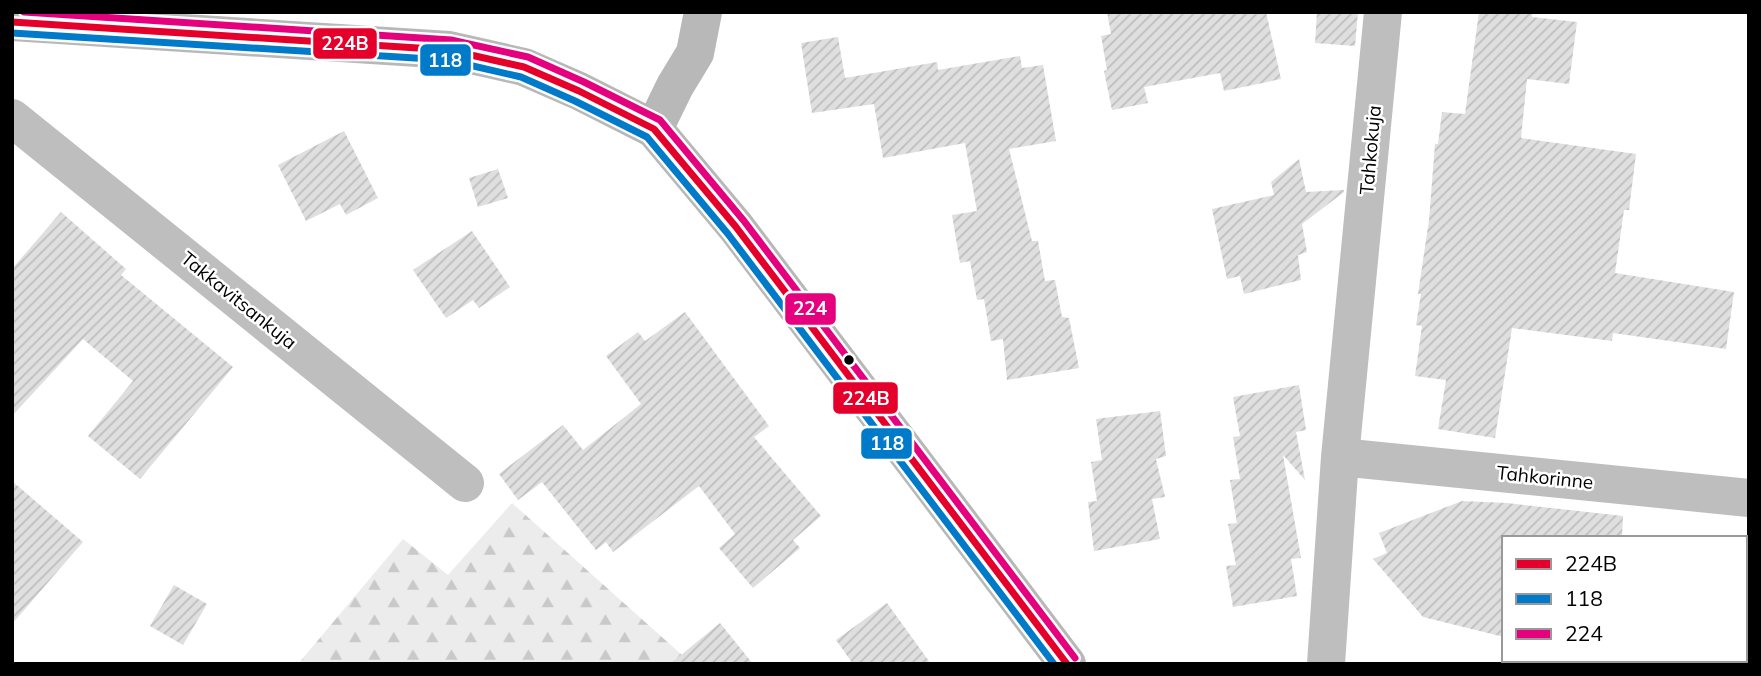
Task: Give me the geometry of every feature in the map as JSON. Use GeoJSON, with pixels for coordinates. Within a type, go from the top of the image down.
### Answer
{"type":"FeatureCollection","features":[{"type":"Feature","properties":{"kind":"street"},"geometry":{"type":"LineString","coordinates":[[654,129],[695,53],[703,12]]}},
{"type":"Feature","properties":{"kind":"street","name":"Tahkokuja"},"geometry":{"type":"LineString","coordinates":[[1326,664],[1340,457],[1383,12]]}},
{"type":"Feature","properties":{"kind":"street"},"geometry":{"type":"LineString","coordinates":[[12,23],[113,27],[449,50],[524,68],[579,91],[654,129],[736,227],[1067,664]]}},
{"type":"Feature","properties":{"kind":"street","name":"Takkavitsankuja"},"geometry":{"type":"LineString","coordinates":[[12,118],[465,482]]}},
{"type":"Feature","properties":{"kind":"street","name":"Tahkorinne"},"geometry":{"type":"LineString","coordinates":[[1340,457],[1749,498]]}},
{"type":"Feature","properties":{"kind":"green space"},"geometry":{"type":"Polygon","coordinates":[[[512,503],[692,664],[298,664],[403,539],[448,575],[512,503]]]}},
{"type":"Feature","properties":{"kind":"building"},"geometry":{"type":"Polygon","coordinates":[[[1107,12],[1266,12],[1281,79],[1224,91],[1220,73],[1144,87],[1148,103],[1112,110],[1104,71],[1107,70],[1101,36],[1111,34],[1107,12]]]}},
{"type":"Feature","properties":{"kind":"building"},"geometry":{"type":"Polygon","coordinates":[[[1317,12],[1358,12],[1355,46],[1315,43],[1317,12]]]}},
{"type":"Feature","properties":{"kind":"building"},"geometry":{"type":"Polygon","coordinates":[[[1479,12],[1532,12],[1532,17],[1577,22],[1569,84],[1527,79],[1521,138],[1636,154],[1629,210],[1624,210],[1615,273],[1734,292],[1726,349],[1613,333],[1612,341],[1512,328],[1495,438],[1438,429],[1446,380],[1415,376],[1422,326],[1416,325],[1421,294],[1418,294],[1429,220],[1435,144],[1438,144],[1442,112],[1465,114],[1479,12]]]}},
{"type":"Feature","properties":{"kind":"building"},"geometry":{"type":"Polygon","coordinates":[[[838,37],[845,78],[937,62],[938,70],[1020,56],[1022,68],[1043,65],[1056,141],[1009,149],[1032,241],[1038,241],[1045,281],[1055,280],[1062,317],[1069,318],[1079,368],[1007,380],[1003,339],[991,341],[984,299],[977,300],[970,261],[960,263],[952,215],[977,211],[965,143],[883,158],[874,104],[812,113],[801,43],[838,37]]]}},
{"type":"Feature","properties":{"kind":"building"},"geometry":{"type":"Polygon","coordinates":[[[344,131],[378,198],[346,215],[340,204],[306,221],[278,165],[344,131]]]}},
{"type":"Feature","properties":{"kind":"building"},"geometry":{"type":"Polygon","coordinates":[[[1299,159],[1306,192],[1344,192],[1302,224],[1307,252],[1298,255],[1301,280],[1244,294],[1240,276],[1227,279],[1212,209],[1274,195],[1271,182],[1299,159]]]}},
{"type":"Feature","properties":{"kind":"building"},"geometry":{"type":"Polygon","coordinates":[[[498,169],[508,198],[478,207],[469,178],[498,169]]]}},
{"type":"Feature","properties":{"kind":"building"},"geometry":{"type":"Polygon","coordinates":[[[61,212],[126,269],[121,275],[233,367],[140,479],[88,436],[133,381],[83,339],[12,416],[12,269],[61,212]]]}},
{"type":"Feature","properties":{"kind":"building"},"geometry":{"type":"Polygon","coordinates":[[[472,231],[510,287],[479,308],[473,300],[446,318],[413,270],[472,231]]]}},
{"type":"Feature","properties":{"kind":"building"},"geometry":{"type":"Polygon","coordinates":[[[685,312],[769,426],[754,437],[821,516],[793,540],[800,548],[753,588],[719,548],[735,534],[699,486],[613,552],[606,542],[596,550],[542,482],[518,500],[499,474],[563,425],[583,450],[641,404],[606,356],[638,332],[645,341],[685,312]]]}},
{"type":"Feature","properties":{"kind":"building"},"geometry":{"type":"Polygon","coordinates":[[[1299,385],[1306,430],[1296,432],[1305,480],[1283,455],[1301,558],[1291,559],[1297,596],[1233,607],[1226,566],[1236,565],[1228,524],[1237,523],[1230,480],[1240,479],[1233,437],[1240,436],[1233,397],[1299,385]]]}},
{"type":"Feature","properties":{"kind":"building"},"geometry":{"type":"Polygon","coordinates":[[[1160,411],[1166,456],[1156,459],[1165,497],[1152,499],[1160,539],[1094,551],[1088,502],[1097,501],[1091,462],[1102,460],[1096,419],[1160,411]]]}},
{"type":"Feature","properties":{"kind":"building"},"geometry":{"type":"Polygon","coordinates":[[[12,481],[83,542],[12,624],[12,481]]]}},
{"type":"Feature","properties":{"kind":"building"},"geometry":{"type":"Polygon","coordinates":[[[1462,501],[1507,503],[1623,516],[1622,536],[1502,536],[1502,637],[1423,617],[1373,559],[1387,553],[1379,533],[1462,501]]]}},
{"type":"Feature","properties":{"kind":"building"},"geometry":{"type":"Polygon","coordinates":[[[174,585],[207,604],[183,645],[150,626],[174,585]]]}},
{"type":"Feature","properties":{"kind":"building"},"geometry":{"type":"Polygon","coordinates":[[[887,603],[931,664],[853,664],[836,640],[887,603]]]}},
{"type":"Feature","properties":{"kind":"building"},"geometry":{"type":"Polygon","coordinates":[[[720,623],[753,664],[670,664],[720,623]]]}},
{"type":"Feature","properties":{"kind":"transit line","name":"224"},"geometry":{"type":"LineString","coordinates":[[24,12],[451,40],[528,57],[660,120],[744,221],[1075,658]]}},
{"type":"Feature","properties":{"kind":"transit line","name":"224B"},"geometry":{"type":"LineString","coordinates":[[12,22],[449,50],[524,67],[654,129],[736,227],[1067,664]]}},
{"type":"Feature","properties":{"kind":"transit line","name":"118"},"geometry":{"type":"LineString","coordinates":[[12,33],[447,60],[521,77],[647,137],[728,234],[1054,664]]}}]}
